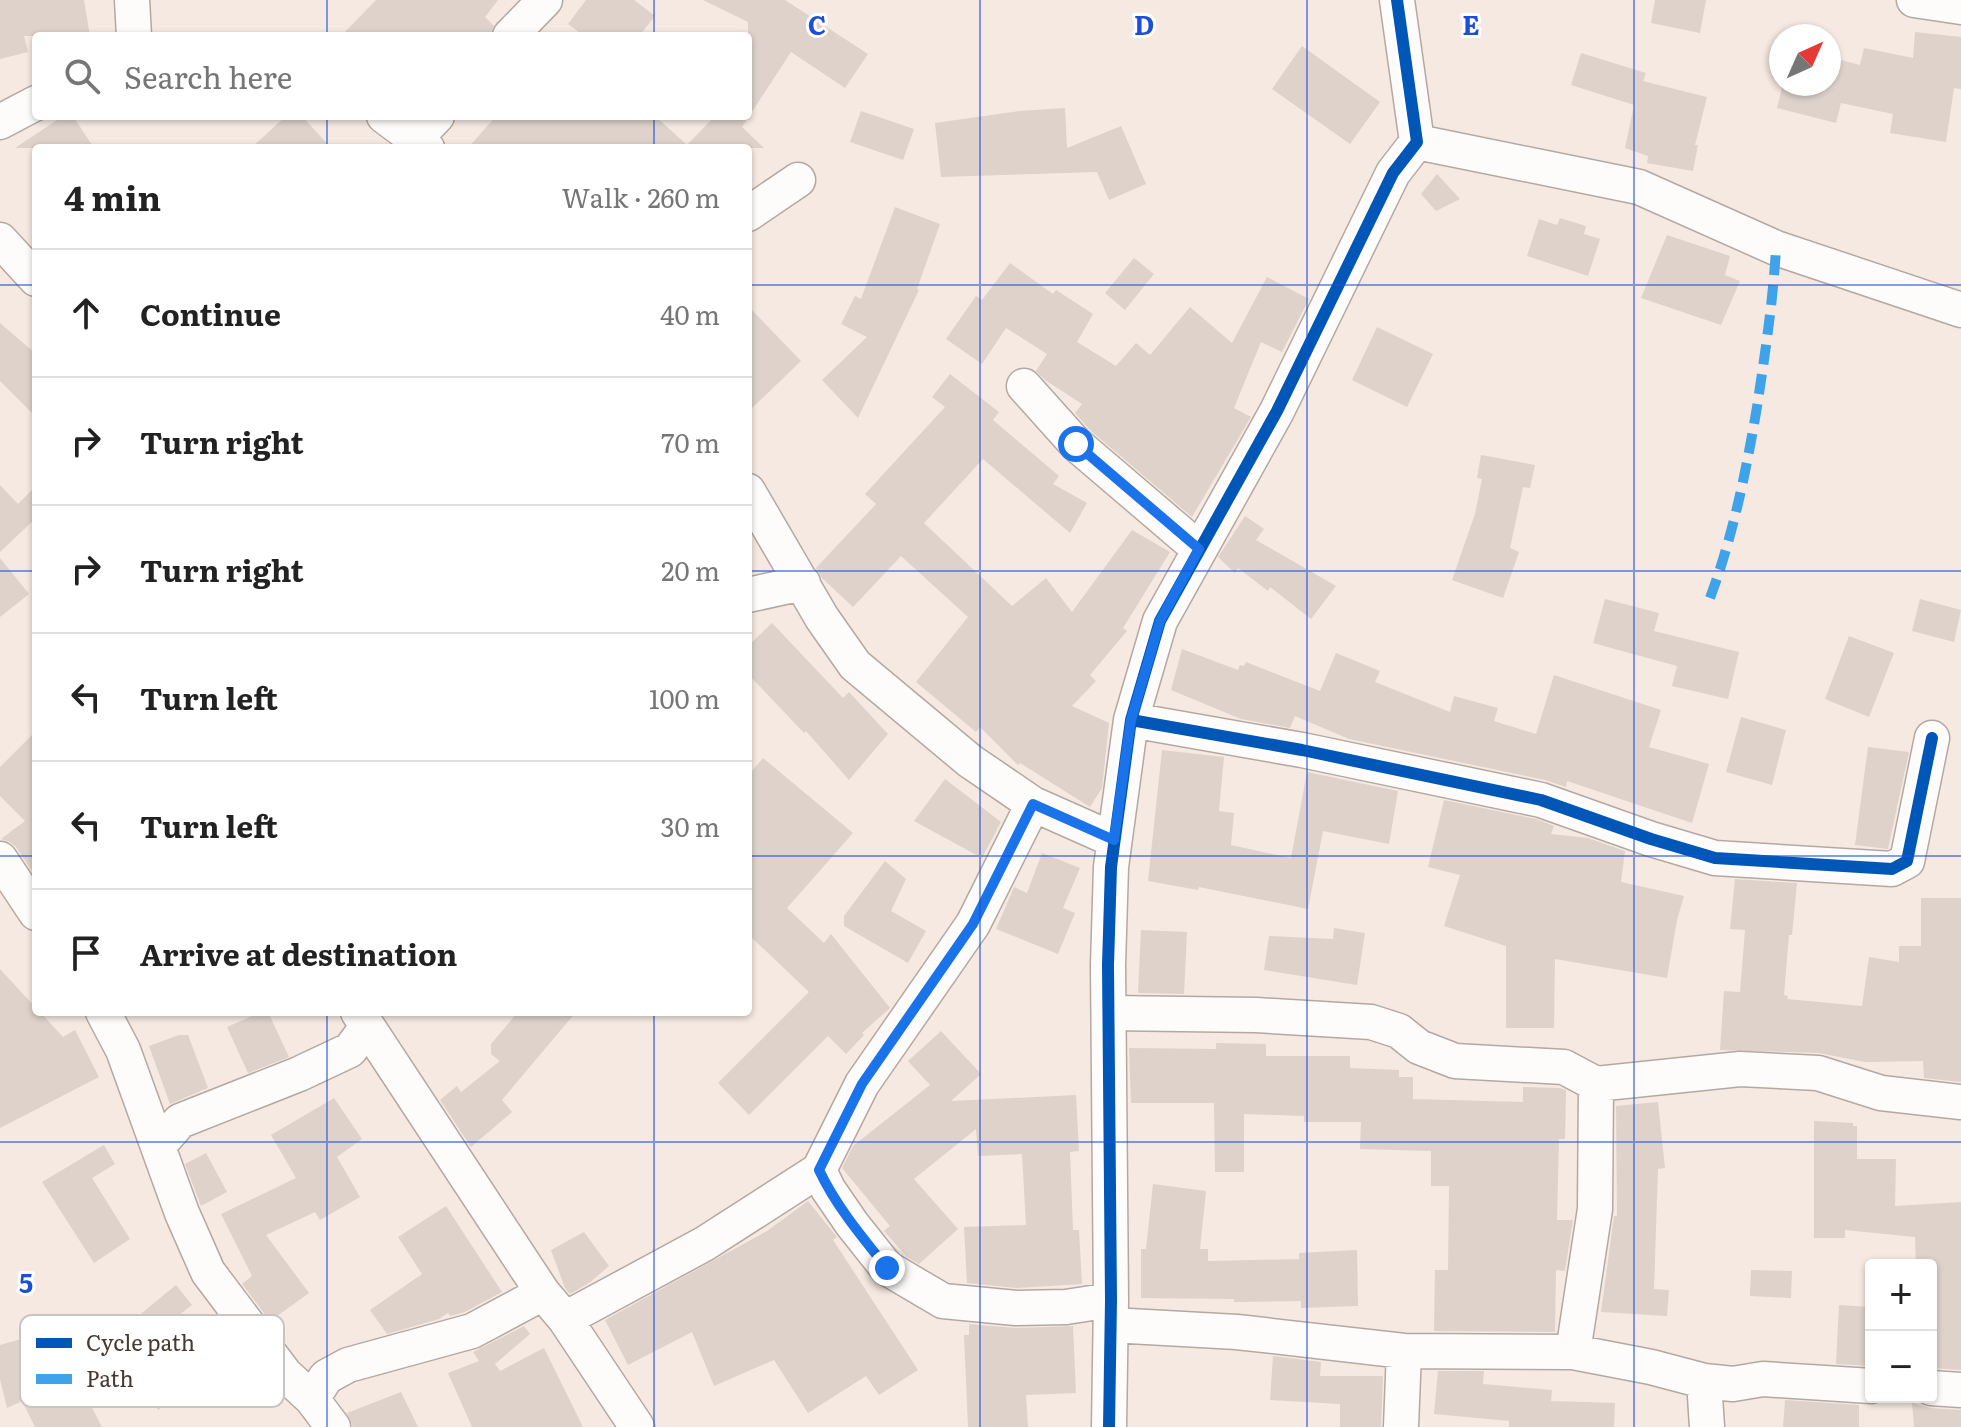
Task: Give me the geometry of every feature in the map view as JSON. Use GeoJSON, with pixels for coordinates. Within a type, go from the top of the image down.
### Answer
{"type":"FeatureCollection","features":[{"type":"Feature","properties":{"kind":"street"},"geometry":{"type":"LineString","coordinates":[[132,0],[134,32]]}},
{"type":"Feature","properties":{"kind":"street"},"geometry":{"type":"LineString","coordinates":[[514,32],[545,0]]}},
{"type":"Feature","properties":{"kind":"street"},"geometry":{"type":"LineString","coordinates":[[1109,1427],[1108,965],[1114,840],[1131,720],[1160,621],[1277,411],[1393,173],[1417,142],[1397,0]]}},
{"type":"Feature","properties":{"kind":"street"},"geometry":{"type":"LineString","coordinates":[[1914,0],[1961,7]]}},
{"type":"Feature","properties":{"kind":"street"},"geometry":{"type":"LineString","coordinates":[[0,122],[32,105]]}},
{"type":"Feature","properties":{"kind":"street"},"geometry":{"type":"LineString","coordinates":[[394,120],[427,134]]}},
{"type":"Feature","properties":{"kind":"street"},"geometry":{"type":"LineString","coordinates":[[1417,142],[1639,187],[1776,248],[1961,310]]}},
{"type":"Feature","properties":{"kind":"street"},"geometry":{"type":"LineString","coordinates":[[752,211],[798,180]]}},
{"type":"Feature","properties":{"kind":"street"},"geometry":{"type":"LineString","coordinates":[[0,240],[32,275]]}},
{"type":"Feature","properties":{"kind":"street"},"geometry":{"type":"LineString","coordinates":[[1024,386],[1076,444],[1199,549]]}},
{"type":"Feature","properties":{"kind":"street"},"geometry":{"type":"LineString","coordinates":[[752,498],[822,618],[855,665],[970,761],[1033,804],[1114,840]]}},
{"type":"Feature","properties":{"kind":"street"},"geometry":{"type":"LineString","coordinates":[[752,594],[803,583]]}},
{"type":"Feature","properties":{"kind":"street"},"geometry":{"type":"LineString","coordinates":[[1131,720],[1302,750],[1541,800],[1715,858],[1892,869],[1907,861],[1932,738]]}},
{"type":"Feature","properties":{"kind":"street"},"geometry":{"type":"LineString","coordinates":[[565,1319],[704,1244],[819,1170],[862,1084],[973,924],[1033,804]]}},
{"type":"Feature","properties":{"kind":"street"},"geometry":{"type":"LineString","coordinates":[[0,859],[32,901]]}},
{"type":"Feature","properties":{"kind":"street"},"geometry":{"type":"LineString","coordinates":[[1109,1013],[1256,1015],[1371,1022],[1399,1031],[1419,1047],[1455,1061],[1564,1067],[1596,1084],[1740,1069],[1818,1073],[1881,1093],[1961,1102]]}},
{"type":"Feature","properties":{"kind":"street"},"geometry":{"type":"LineString","coordinates":[[105,1016],[123,1050],[182,1213],[208,1272],[240,1315]]}},
{"type":"Feature","properties":{"kind":"street"},"geometry":{"type":"LineString","coordinates":[[159,1145],[180,1121],[299,1074],[350,1050],[362,1020]]}},
{"type":"Feature","properties":{"kind":"street"},"geometry":{"type":"LineString","coordinates":[[362,1020],[543,1293],[565,1319],[637,1427]]}},
{"type":"Feature","properties":{"kind":"street"},"geometry":{"type":"LineString","coordinates":[[1573,1352],[1595,1209],[1596,1084]]}},
{"type":"Feature","properties":{"kind":"street"},"geometry":{"type":"LineString","coordinates":[[819,1170],[852,1224],[887,1268],[943,1301],[1016,1308],[1066,1307],[1237,1332],[1404,1351],[1573,1352],[1704,1381],[1733,1384],[1763,1379],[1865,1386]]}},
{"type":"Feature","properties":{"kind":"street"},"geometry":{"type":"LineString","coordinates":[[312,1399],[326,1377],[348,1365],[472,1331],[543,1293]]}},
{"type":"Feature","properties":{"kind":"street"},"geometry":{"type":"LineString","coordinates":[[1401,1427],[1404,1351]]}},
{"type":"Feature","properties":{"kind":"street"},"geometry":{"type":"LineString","coordinates":[[284,1373],[312,1399],[333,1427]]}},
{"type":"Feature","properties":{"kind":"street"},"geometry":{"type":"LineString","coordinates":[[1704,1381],[1707,1427]]}},
{"type":"Feature","properties":{"kind":"street"},"geometry":{"type":"LineString","coordinates":[[1937,1388],[1961,1390]]}},
{"type":"Feature","properties":{"kind":"building"},"geometry":{"type":"Polygon","coordinates":[[[0,0],[84,0],[89,32],[32,32],[32,36],[24,36],[28,52],[0,59],[0,0]]]}},
{"type":"Feature","properties":{"kind":"building"},"geometry":{"type":"Polygon","coordinates":[[[376,0],[498,0],[485,17],[494,26],[492,32],[345,32],[376,0]]]}},
{"type":"Feature","properties":{"kind":"building"},"geometry":{"type":"Polygon","coordinates":[[[586,0],[634,0],[655,16],[642,32],[579,32],[568,24],[586,0]]]}},
{"type":"Feature","properties":{"kind":"building"},"geometry":{"type":"Polygon","coordinates":[[[703,0],[785,0],[868,54],[845,88],[791,52],[752,112],[752,32],[748,32],[748,22],[703,0]]]}},
{"type":"Feature","properties":{"kind":"building"},"geometry":{"type":"Polygon","coordinates":[[[1655,0],[1706,0],[1700,33],[1651,23],[1655,0]]]}},
{"type":"Feature","properties":{"kind":"building"},"geometry":{"type":"Polygon","coordinates":[[[1915,32],[1961,37],[1961,89],[1954,88],[1946,142],[1890,133],[1893,114],[1841,103],[1836,123],[1777,108],[1780,96],[1841,96],[1841,60],[1860,65],[1864,48],[1913,58],[1915,32]]]}},
{"type":"Feature","properties":{"kind":"building"},"geometry":{"type":"Polygon","coordinates":[[[1302,46],[1380,102],[1350,144],[1272,89],[1302,46]]]}},
{"type":"Feature","properties":{"kind":"building"},"geometry":{"type":"Polygon","coordinates":[[[1581,53],[1646,73],[1643,81],[1707,97],[1695,145],[1698,145],[1693,171],[1647,163],[1648,156],[1625,148],[1634,105],[1571,85],[1581,53]]]}},
{"type":"Feature","properties":{"kind":"building"},"geometry":{"type":"Polygon","coordinates":[[[1065,108],[1067,148],[1121,126],[1146,184],[1109,200],[1097,172],[941,177],[935,123],[1065,108]]]}},
{"type":"Feature","properties":{"kind":"building"},"geometry":{"type":"Polygon","coordinates":[[[861,111],[914,129],[903,160],[850,142],[861,111]]]}},
{"type":"Feature","properties":{"kind":"building"},"geometry":{"type":"Polygon","coordinates":[[[57,120],[76,120],[91,144],[32,144],[32,148],[15,148],[57,120]]]}},
{"type":"Feature","properties":{"kind":"building"},"geometry":{"type":"Polygon","coordinates":[[[282,120],[306,120],[327,144],[255,144],[282,120]]]}},
{"type":"Feature","properties":{"kind":"building"},"geometry":{"type":"Polygon","coordinates":[[[492,120],[659,120],[686,144],[472,144],[492,120]]]}},
{"type":"Feature","properties":{"kind":"building"},"geometry":{"type":"Polygon","coordinates":[[[711,120],[747,120],[742,127],[764,148],[752,148],[752,144],[688,144],[711,120]]]}},
{"type":"Feature","properties":{"kind":"building"},"geometry":{"type":"Polygon","coordinates":[[[1437,174],[1460,199],[1436,211],[1421,194],[1437,174]]]}},
{"type":"Feature","properties":{"kind":"building"},"geometry":{"type":"Polygon","coordinates":[[[895,207],[940,224],[919,290],[858,418],[822,380],[867,337],[841,324],[855,296],[861,299],[895,207]]]}},
{"type":"Feature","properties":{"kind":"building"},"geometry":{"type":"Polygon","coordinates":[[[1560,218],[1586,226],[1584,234],[1600,239],[1588,276],[1527,256],[1539,219],[1557,225],[1560,218]]]}},
{"type":"Feature","properties":{"kind":"building"},"geometry":{"type":"Polygon","coordinates":[[[1667,235],[1730,256],[1725,275],[1740,281],[1721,325],[1641,298],[1667,235]]]}},
{"type":"Feature","properties":{"kind":"building"},"geometry":{"type":"Polygon","coordinates":[[[1134,258],[1154,274],[1125,310],[1105,293],[1134,258]]]}},
{"type":"Feature","properties":{"kind":"building"},"geometry":{"type":"Polygon","coordinates":[[[1010,263],[1053,294],[1056,290],[1093,314],[1077,342],[1116,366],[1136,343],[1150,355],[1190,307],[1232,343],[1267,277],[1309,299],[1282,352],[1261,342],[1234,408],[1251,417],[1192,517],[1090,430],[1075,413],[1082,404],[1036,371],[1047,354],[1006,328],[982,364],[946,339],[976,296],[982,300],[1010,263]]]}},
{"type":"Feature","properties":{"kind":"building"},"geometry":{"type":"Polygon","coordinates":[[[752,310],[801,361],[752,408],[752,310]]]}},
{"type":"Feature","properties":{"kind":"building"},"geometry":{"type":"Polygon","coordinates":[[[0,323],[32,351],[32,413],[0,381],[0,323]]]}},
{"type":"Feature","properties":{"kind":"building"},"geometry":{"type":"Polygon","coordinates":[[[1377,327],[1433,354],[1407,407],[1352,380],[1377,327]]]}},
{"type":"Feature","properties":{"kind":"building"},"geometry":{"type":"Polygon","coordinates":[[[950,374],[999,412],[993,420],[1059,476],[1053,484],[1087,503],[1070,533],[983,459],[924,523],[1012,606],[1046,578],[1072,612],[1132,530],[1170,552],[1123,628],[1127,631],[1090,675],[1096,681],[1072,706],[1109,723],[1102,788],[1090,807],[1020,763],[1018,765],[980,727],[976,732],[916,682],[968,617],[901,556],[853,607],[822,578],[816,568],[876,504],[865,494],[945,407],[932,397],[950,374]]]}},
{"type":"Feature","properties":{"kind":"building"},"geometry":{"type":"Polygon","coordinates":[[[1481,455],[1535,465],[1530,488],[1523,487],[1510,548],[1519,552],[1503,598],[1452,580],[1475,514],[1482,479],[1477,478],[1481,455]]]}},
{"type":"Feature","properties":{"kind":"building"},"geometry":{"type":"Polygon","coordinates":[[[0,485],[18,504],[32,490],[32,522],[0,552],[0,485]]]}},
{"type":"Feature","properties":{"kind":"building"},"geometry":{"type":"Polygon","coordinates":[[[1245,516],[1264,529],[1256,540],[1336,586],[1311,619],[1270,587],[1268,591],[1238,568],[1235,573],[1218,557],[1245,516]]]}},
{"type":"Feature","properties":{"kind":"building"},"geometry":{"type":"Polygon","coordinates":[[[0,558],[29,594],[0,617],[0,558]]]}},
{"type":"Feature","properties":{"kind":"building"},"geometry":{"type":"Polygon","coordinates":[[[1605,599],[1659,613],[1654,631],[1739,652],[1728,699],[1672,686],[1677,666],[1593,643],[1605,599]]]}},
{"type":"Feature","properties":{"kind":"building"},"geometry":{"type":"Polygon","coordinates":[[[1920,599],[1961,610],[1954,642],[1912,631],[1920,599]]]}},
{"type":"Feature","properties":{"kind":"building"},"geometry":{"type":"Polygon","coordinates":[[[772,623],[843,698],[849,692],[888,734],[849,780],[806,731],[804,733],[752,678],[752,642],[772,623]]]}},
{"type":"Feature","properties":{"kind":"building"},"geometry":{"type":"Polygon","coordinates":[[[1849,636],[1894,653],[1869,717],[1825,699],[1849,636]]]}},
{"type":"Feature","properties":{"kind":"building"},"geometry":{"type":"Polygon","coordinates":[[[1182,649],[1238,670],[1246,662],[1320,691],[1336,653],[1380,671],[1375,682],[1450,712],[1454,696],[1498,708],[1494,721],[1536,734],[1554,675],[1661,710],[1649,747],[1709,764],[1692,823],[1567,781],[1566,787],[1349,739],[1295,716],[1290,728],[1241,719],[1171,690],[1182,649]]]}},
{"type":"Feature","properties":{"kind":"building"},"geometry":{"type":"Polygon","coordinates":[[[1741,717],[1786,730],[1772,785],[1726,772],[1741,717]]]}},
{"type":"Feature","properties":{"kind":"building"},"geometry":{"type":"Polygon","coordinates":[[[32,735],[32,871],[16,847],[1,839],[25,821],[0,796],[0,767],[32,735]]]}},
{"type":"Feature","properties":{"kind":"building"},"geometry":{"type":"Polygon","coordinates":[[[1868,747],[1909,752],[1888,849],[1855,845],[1868,747]]]}},
{"type":"Feature","properties":{"kind":"building"},"geometry":{"type":"Polygon","coordinates":[[[1162,750],[1224,757],[1219,811],[1234,813],[1231,845],[1291,858],[1307,772],[1398,791],[1389,844],[1323,831],[1308,909],[1199,887],[1198,890],[1148,881],[1162,750]]]}},
{"type":"Feature","properties":{"kind":"building"},"geometry":{"type":"Polygon","coordinates":[[[763,758],[853,833],[787,908],[824,943],[831,934],[890,1008],[862,1033],[864,1035],[846,1054],[828,1036],[749,1115],[718,1083],[809,992],[752,938],[752,771],[763,758]]]}},
{"type":"Feature","properties":{"kind":"building"},"geometry":{"type":"Polygon","coordinates":[[[945,779],[1001,822],[982,858],[914,821],[945,779]]]}},
{"type":"Feature","properties":{"kind":"building"},"geometry":{"type":"Polygon","coordinates":[[[1444,800],[1536,819],[1554,826],[1551,834],[1588,838],[1625,851],[1621,882],[1684,896],[1667,978],[1555,959],[1554,1028],[1506,1028],[1506,946],[1444,926],[1460,875],[1428,867],[1444,800]]]}},
{"type":"Feature","properties":{"kind":"building"},"geometry":{"type":"Polygon","coordinates":[[[1042,853],[1080,868],[1063,908],[1075,913],[1058,954],[996,929],[1014,887],[1027,893],[1042,853]]]}},
{"type":"Feature","properties":{"kind":"building"},"geometry":{"type":"Polygon","coordinates":[[[885,861],[906,879],[891,911],[926,931],[908,963],[844,926],[844,916],[885,861]]]}},
{"type":"Feature","properties":{"kind":"building"},"geometry":{"type":"Polygon","coordinates":[[[1735,879],[1797,883],[1792,935],[1789,935],[1784,995],[1788,996],[1787,999],[1862,1006],[1869,957],[1899,962],[1899,946],[1921,946],[1921,898],[1961,898],[1961,1082],[1924,1078],[1923,1061],[1865,1062],[1819,1053],[1720,1050],[1724,991],[1740,992],[1745,930],[1730,929],[1735,879]]]}},
{"type":"Feature","properties":{"kind":"building"},"geometry":{"type":"Polygon","coordinates":[[[1334,928],[1365,933],[1357,985],[1264,970],[1269,936],[1333,939],[1334,928]]]}},
{"type":"Feature","properties":{"kind":"building"},"geometry":{"type":"Polygon","coordinates":[[[1141,930],[1187,932],[1184,994],[1138,993],[1141,930]]]}},
{"type":"Feature","properties":{"kind":"building"},"geometry":{"type":"Polygon","coordinates":[[[0,969],[32,1004],[32,1016],[44,1016],[63,1037],[75,1030],[99,1077],[0,1128],[0,969]]]}},
{"type":"Feature","properties":{"kind":"building"},"geometry":{"type":"Polygon","coordinates":[[[252,1016],[270,1016],[289,1057],[248,1073],[227,1027],[252,1016]]]}},
{"type":"Feature","properties":{"kind":"building"},"geometry":{"type":"Polygon","coordinates":[[[515,1016],[573,1016],[502,1100],[512,1112],[471,1147],[440,1100],[457,1086],[461,1092],[500,1061],[491,1054],[491,1044],[515,1016]]]}},
{"type":"Feature","properties":{"kind":"building"},"geometry":{"type":"Polygon","coordinates":[[[941,1031],[981,1074],[951,1101],[1076,1095],[1079,1151],[1070,1152],[1073,1230],[1079,1230],[1082,1284],[1017,1288],[967,1283],[964,1227],[1026,1225],[1022,1154],[978,1156],[976,1129],[914,1179],[958,1229],[919,1264],[907,1257],[884,1231],[890,1226],[842,1168],[853,1146],[930,1085],[908,1061],[941,1031]]]}},
{"type":"Feature","properties":{"kind":"building"},"geometry":{"type":"Polygon","coordinates":[[[179,1035],[188,1035],[208,1088],[170,1104],[149,1046],[179,1035]]]}},
{"type":"Feature","properties":{"kind":"building"},"geometry":{"type":"Polygon","coordinates":[[[1216,1043],[1266,1044],[1266,1056],[1350,1056],[1350,1068],[1399,1070],[1399,1077],[1413,1077],[1413,1099],[1523,1102],[1523,1087],[1566,1090],[1565,1139],[1559,1139],[1557,1220],[1573,1220],[1565,1271],[1556,1270],[1555,1332],[1434,1331],[1435,1270],[1448,1270],[1449,1186],[1431,1186],[1431,1151],[1360,1149],[1361,1122],[1304,1122],[1304,1116],[1244,1114],[1244,1172],[1215,1172],[1214,1103],[1131,1103],[1129,1048],[1216,1049],[1216,1043]]]}},
{"type":"Feature","properties":{"kind":"building"},"geometry":{"type":"Polygon","coordinates":[[[334,1098],[362,1139],[337,1157],[360,1197],[320,1220],[315,1212],[266,1235],[309,1293],[278,1315],[265,1315],[242,1284],[252,1276],[221,1214],[296,1178],[271,1135],[334,1098]]]}},
{"type":"Feature","properties":{"kind":"building"},"geometry":{"type":"Polygon","coordinates":[[[1658,1102],[1665,1168],[1658,1169],[1654,1289],[1669,1290],[1667,1316],[1601,1312],[1614,1216],[1617,1216],[1616,1106],[1658,1102]]]}},
{"type":"Feature","properties":{"kind":"building"},"geometry":{"type":"Polygon","coordinates":[[[1814,1121],[1853,1123],[1857,1126],[1857,1159],[1896,1159],[1895,1206],[1961,1202],[1961,1370],[1937,1368],[1937,1259],[1916,1259],[1915,1237],[1845,1230],[1845,1238],[1814,1238],[1814,1121]]]}},
{"type":"Feature","properties":{"kind":"building"},"geometry":{"type":"Polygon","coordinates":[[[104,1145],[115,1164],[92,1178],[130,1239],[94,1263],[42,1182],[104,1145]]]}},
{"type":"Feature","properties":{"kind":"building"},"geometry":{"type":"Polygon","coordinates":[[[206,1153],[227,1192],[201,1206],[185,1164],[206,1153]]]}},
{"type":"Feature","properties":{"kind":"building"},"geometry":{"type":"Polygon","coordinates":[[[1153,1184],[1206,1191],[1200,1249],[1208,1249],[1208,1261],[1299,1259],[1299,1253],[1357,1250],[1358,1306],[1301,1308],[1301,1301],[1141,1298],[1141,1249],[1146,1249],[1153,1184]]]}},
{"type":"Feature","properties":{"kind":"building"},"geometry":{"type":"Polygon","coordinates":[[[808,1201],[837,1237],[833,1240],[918,1370],[879,1395],[866,1376],[808,1413],[774,1360],[714,1386],[692,1332],[628,1365],[605,1320],[767,1231],[808,1201]]]}},
{"type":"Feature","properties":{"kind":"building"},"geometry":{"type":"Polygon","coordinates":[[[446,1206],[502,1292],[465,1312],[450,1316],[448,1313],[439,1319],[387,1334],[370,1310],[422,1274],[398,1237],[446,1206]]]}},
{"type":"Feature","properties":{"kind":"building"},"geometry":{"type":"Polygon","coordinates":[[[584,1232],[609,1266],[570,1294],[551,1250],[584,1232]]]}},
{"type":"Feature","properties":{"kind":"building"},"geometry":{"type":"Polygon","coordinates":[[[1751,1270],[1792,1271],[1791,1298],[1750,1296],[1751,1270]]]}},
{"type":"Feature","properties":{"kind":"building"},"geometry":{"type":"Polygon","coordinates":[[[176,1285],[192,1305],[179,1315],[139,1315],[176,1285]]]}},
{"type":"Feature","properties":{"kind":"building"},"geometry":{"type":"Polygon","coordinates":[[[1839,1305],[1865,1307],[1865,1366],[1836,1364],[1839,1305]]]}},
{"type":"Feature","properties":{"kind":"building"},"geometry":{"type":"Polygon","coordinates":[[[969,1324],[1016,1328],[1073,1326],[1076,1393],[1026,1395],[1028,1427],[968,1427],[964,1335],[969,1335],[969,1324]]]}},
{"type":"Feature","properties":{"kind":"building"},"geometry":{"type":"Polygon","coordinates":[[[524,1326],[530,1334],[495,1364],[500,1371],[544,1348],[583,1427],[472,1427],[448,1373],[479,1361],[473,1352],[524,1326]]]}},
{"type":"Feature","properties":{"kind":"building"},"geometry":{"type":"Polygon","coordinates":[[[20,1339],[20,1402],[7,1408],[0,1379],[0,1345],[20,1339]]]}},
{"type":"Feature","properties":{"kind":"building"},"geometry":{"type":"Polygon","coordinates":[[[1273,1356],[1321,1362],[1320,1376],[1383,1376],[1381,1427],[1340,1427],[1340,1404],[1270,1400],[1273,1356]]]}},
{"type":"Feature","properties":{"kind":"building"},"geometry":{"type":"Polygon","coordinates":[[[1438,1371],[1484,1371],[1483,1384],[1552,1390],[1551,1401],[1615,1403],[1614,1427],[1509,1427],[1509,1421],[1434,1414],[1438,1371]]]}},
{"type":"Feature","properties":{"kind":"building"},"geometry":{"type":"Polygon","coordinates":[[[401,1392],[418,1427],[353,1427],[347,1413],[401,1392]]]}},
{"type":"Feature","properties":{"kind":"building"},"geometry":{"type":"Polygon","coordinates":[[[1785,1400],[1859,1405],[1859,1427],[1783,1427],[1785,1400]]]}},
{"type":"Feature","properties":{"kind":"building"},"geometry":{"type":"Polygon","coordinates":[[[1912,1403],[1930,1408],[1961,1410],[1961,1427],[1914,1427],[1912,1403]]]}},
{"type":"Feature","properties":{"kind":"building"},"geometry":{"type":"Polygon","coordinates":[[[25,1407],[92,1407],[102,1427],[35,1427],[25,1407]]]}},
{"type":"Feature","properties":{"kind":"marked path"},"geometry":{"type":"LineString","coordinates":[[1710,598],[1732,527],[1748,456],[1766,348],[1776,248]]}},
{"type":"Feature","properties":{"kind":"cycle path"},"geometry":{"type":"LineString","coordinates":[[1109,1427],[1108,965],[1111,867],[1131,720],[1160,621],[1277,411],[1393,173],[1417,142],[1397,0]]}},
{"type":"Feature","properties":{"kind":"cycle path"},"geometry":{"type":"LineString","coordinates":[[1131,720],[1302,750],[1541,800],[1715,858],[1892,869],[1907,861],[1932,738]]}},
{"type":"Feature","properties":{"kind":"route"},"geometry":{"type":"LineString","coordinates":[[887,1268],[852,1224],[819,1170],[862,1084],[973,924],[1033,804],[1114,840],[1131,720],[1160,621],[1199,549],[1076,444]]}}]}
